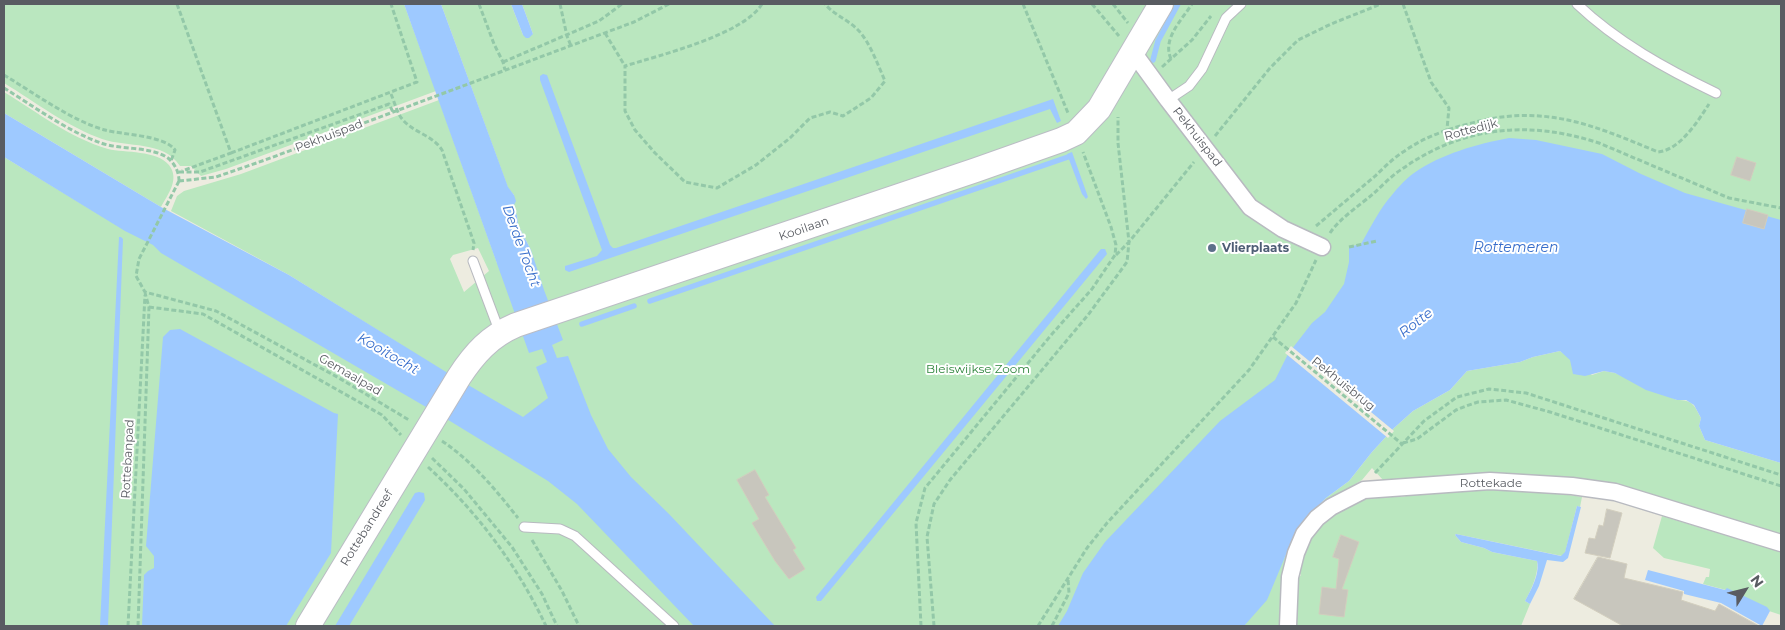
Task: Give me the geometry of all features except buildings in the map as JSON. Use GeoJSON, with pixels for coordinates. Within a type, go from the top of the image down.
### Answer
{"type":"FeatureCollection","features":[{"type":"Feature","properties":{"kind":"street","name":"Kooilaan"},"geometry":{"type":"LineString","coordinates":[[422,439],[473,356],[484,345],[508,329],[976,170],[1076,133],[1099,109],[1161,4]]}},
{"type":"Feature","properties":{"kind":"street","name":"Pekhuispad"},"geometry":{"type":"LineString","coordinates":[[1133,52],[1250,207],[1283,229],[1322,247]]}},
{"type":"Feature","properties":{"kind":"street","name":"Rottebandreef"},"geometry":{"type":"LineString","coordinates":[[308,626],[422,439]]}},
{"type":"Feature","properties":{"kind":"street","name":"Rottekade"},"geometry":{"type":"LineString","coordinates":[[1288,626],[1290,577],[1296,553],[1304,534],[1317,518],[1331,507],[1364,490],[1490,481],[1572,486],[1615,492],[1781,543]]}},
{"type":"Feature","properties":{"kind":"lane"},"geometry":{"type":"LineString","coordinates":[[1168,100],[1189,86],[1202,69],[1226,18],[1242,4]]}},
{"type":"Feature","properties":{"kind":"lane"},"geometry":{"type":"LineString","coordinates":[[1577,4],[1614,35],[1671,71],[1716,93]]}},
{"type":"Feature","properties":{"kind":"lane"},"geometry":{"type":"LineString","coordinates":[[472,261],[508,329]]}},
{"type":"Feature","properties":{"kind":"lane"},"geometry":{"type":"LineString","coordinates":[[524,527],[560,529],[575,536],[674,626]]}},
{"type":"Feature","properties":{"kind":"path"},"geometry":{"type":"LineString","coordinates":[[177,4],[230,153]]}},
{"type":"Feature","properties":{"kind":"path"},"geometry":{"type":"LineString","coordinates":[[179,172],[391,94],[417,82],[391,4]]}},
{"type":"Feature","properties":{"kind":"path"},"geometry":{"type":"LineString","coordinates":[[479,4],[503,62],[504,70]]}},
{"type":"Feature","properties":{"kind":"path"},"geometry":{"type":"LineString","coordinates":[[560,4],[571,46]]}},
{"type":"Feature","properties":{"kind":"path"},"geometry":{"type":"LineString","coordinates":[[503,62],[599,21],[622,4]]}},
{"type":"Feature","properties":{"kind":"path","name":"Pekhuispad"},"geometry":{"type":"LineString","coordinates":[[179,181],[216,177],[432,99],[634,22],[669,4]]}},
{"type":"Feature","properties":{"kind":"path"},"geometry":{"type":"LineString","coordinates":[[625,66],[695,44],[727,31],[758,10],[762,4]]}},
{"type":"Feature","properties":{"kind":"path"},"geometry":{"type":"LineString","coordinates":[[605,33],[625,66],[625,111],[635,130],[654,153],[685,182],[717,188],[756,165],[790,138],[810,118],[830,112],[843,116],[871,98],[884,81],[875,58],[859,31],[824,4]]}},
{"type":"Feature","properties":{"kind":"path"},"geometry":{"type":"LineString","coordinates":[[1023,4],[1076,133],[1116,245],[1116,255]]}},
{"type":"Feature","properties":{"kind":"path"},"geometry":{"type":"LineString","coordinates":[[1092,4],[1133,52]]}},
{"type":"Feature","properties":{"kind":"path"},"geometry":{"type":"LineString","coordinates":[[1192,4],[1170,37],[1167,50],[1171,59],[1192,40],[1214,12]]}},
{"type":"Feature","properties":{"kind":"path"},"geometry":{"type":"LineString","coordinates":[[921,626],[916,524],[925,488],[1052,334],[1092,289],[1116,255],[1129,242],[1270,68],[1298,40],[1331,24],[1381,4]]}},
{"type":"Feature","properties":{"kind":"path"},"geometry":{"type":"LineString","coordinates":[[1403,4],[1431,82],[1449,108],[1447,130],[1449,143]]}},
{"type":"Feature","properties":{"kind":"path"},"geometry":{"type":"LineString","coordinates":[[4,75],[90,125],[116,133],[151,139],[172,146],[175,150],[171,161]]}},
{"type":"Feature","properties":{"kind":"path"},"geometry":{"type":"LineString","coordinates":[[4,88],[86,137],[112,146],[156,153],[167,157],[179,172],[179,181],[139,259],[136,276],[145,292],[149,307],[138,626]]}},
{"type":"Feature","properties":{"kind":"path"},"geometry":{"type":"LineString","coordinates":[[1304,239],[1315,227],[1402,153],[1428,136],[1492,118],[1538,115],[1563,119],[1605,130],[1658,152],[1666,152],[1692,130],[1716,93]]}},
{"type":"Feature","properties":{"kind":"path"},"geometry":{"type":"LineString","coordinates":[[391,94],[396,111]]}},
{"type":"Feature","properties":{"kind":"path"},"geometry":{"type":"LineString","coordinates":[[179,172],[200,172],[389,104],[407,124],[431,137],[442,150],[474,243],[472,261]]}},
{"type":"Feature","properties":{"kind":"path"},"geometry":{"type":"LineString","coordinates":[[934,626],[927,537],[934,504],[950,480],[1088,315],[1127,262],[1129,242],[1118,143],[1119,112]]}},
{"type":"Feature","properties":{"kind":"path","name":"Rottedijk"},"geometry":{"type":"LineString","coordinates":[[1038,626],[1088,548],[1107,523],[1249,370],[1296,303],[1332,230],[1400,171],[1426,154],[1449,143],[1502,130],[1538,130],[1566,134],[1599,143],[1729,198],[1781,208]]}},
{"type":"Feature","properties":{"kind":"path"},"geometry":{"type":"LineString","coordinates":[[1348,247],[1376,241]]}},
{"type":"Feature","properties":{"kind":"path","name":"Gemaalpad"},"geometry":{"type":"LineString","coordinates":[[145,292],[216,311],[339,378],[422,439],[449,445],[473,466],[499,494],[524,527],[562,591],[579,626]]}},
{"type":"Feature","properties":{"kind":"path","name":"Rottebanpad"},"geometry":{"type":"LineString","coordinates":[[128,626],[145,292]]}},
{"type":"Feature","properties":{"kind":"path"},"geometry":{"type":"LineString","coordinates":[[149,307],[203,314],[382,415],[401,436],[422,439]]}},
{"type":"Feature","properties":{"kind":"path","name":"Pekhuisbrug"},"geometry":{"type":"LineString","coordinates":[[1273,337],[1402,444]]}},
{"type":"Feature","properties":{"kind":"path"},"geometry":{"type":"LineString","coordinates":[[1364,490],[1376,471],[1424,421],[1456,397],[1489,389],[1508,390],[1544,398],[1781,475]]}},
{"type":"Feature","properties":{"kind":"path"},"geometry":{"type":"LineString","coordinates":[[1402,444],[1417,439],[1456,410],[1478,402],[1506,400],[1550,412],[1781,486]]}},
{"type":"Feature","properties":{"kind":"path"},"geometry":{"type":"LineString","coordinates":[[422,439],[423,463],[452,489],[495,540],[532,597],[546,626]]}},
{"type":"Feature","properties":{"kind":"path"},"geometry":{"type":"LineString","coordinates":[[422,439],[435,460],[464,489],[512,547],[542,594],[556,626]]}},
{"type":"Feature","properties":{"kind":"path"},"geometry":{"type":"LineString","coordinates":[[1052,626],[1069,593],[1068,578]]}},
{"type":"Feature","properties":{"kind":"green space"},"geometry":{"type":"Polygon","coordinates":[[[4,4],[404,4],[436,91],[226,169],[201,176],[191,166],[180,166],[173,158],[155,148],[112,142],[89,134],[64,121],[4,83],[4,4]]]}},
{"type":"Feature","properties":{"kind":"green space","name":"Bleiswijkse Zoom"},"geometry":{"type":"Polygon","coordinates":[[[441,4],[511,4],[523,35],[533,34],[522,4],[1781,4],[1781,284],[1553,169],[1102,626],[4,626],[4,157],[120,227],[403,346],[289,275],[171,211],[177,196],[184,191],[241,174],[439,100],[497,263],[529,246],[518,225],[517,215],[511,209],[514,195],[508,188],[441,4]],[[478,248],[453,255],[450,259],[464,292],[489,271],[478,248]]]}},
{"type":"Feature","properties":{"kind":"green space"},"geometry":{"type":"Polygon","coordinates":[[[4,92],[41,116],[94,144],[108,149],[149,154],[164,160],[172,170],[173,181],[170,192],[161,207],[4,113],[4,92]]]}},
{"type":"Feature","properties":{"kind":"green space"},"geometry":{"type":"Polygon","coordinates":[[[1560,351],[1592,375],[1604,371],[1615,373],[1677,400],[1690,402],[1701,418],[1699,426],[1705,440],[1781,463],[1781,535],[1614,486],[1479,474],[1383,480],[1372,468],[1362,480],[1340,493],[1316,512],[1282,626],[1244,626],[1276,574],[1302,523],[1326,498],[1349,481],[1372,452],[1413,411],[1450,390],[1467,371],[1520,362],[1560,351]]]}},
{"type":"Feature","properties":{"kind":"green space"},"geometry":{"type":"Polygon","coordinates":[[[1467,489],[1525,490],[1582,497],[1580,507],[1577,506],[1565,553],[1562,556],[1455,535],[1461,542],[1492,552],[1537,561],[1536,576],[1525,601],[1530,604],[1521,626],[1297,626],[1297,613],[1293,611],[1294,584],[1301,575],[1297,570],[1311,533],[1328,515],[1368,496],[1400,493],[1401,497],[1467,489]]]}},
{"type":"Feature","properties":{"kind":"green space"},"geometry":{"type":"Polygon","coordinates":[[[1662,516],[1781,552],[1781,615],[1769,611],[1727,589],[1703,584],[1706,577],[1709,577],[1710,569],[1664,558],[1653,548],[1662,516]]]}},
{"type":"Feature","properties":{"kind":"water"},"geometry":{"type":"Polygon","coordinates":[[[404,4],[441,4],[508,187],[514,195],[516,201],[512,209],[517,215],[518,225],[531,250],[563,340],[552,345],[557,358],[568,356],[591,415],[608,449],[631,477],[669,514],[775,626],[694,626],[577,504],[548,481],[445,418],[161,253],[153,245],[125,231],[4,157],[4,113],[161,207],[289,275],[523,417],[548,398],[536,367],[547,362],[542,349],[529,353],[404,4]]]}},
{"type":"Feature","properties":{"kind":"water"},"geometry":{"type":"Polygon","coordinates":[[[511,4],[522,4],[533,34],[529,38],[523,35],[511,4]]]}},
{"type":"Feature","properties":{"kind":"water"},"geometry":{"type":"Polygon","coordinates":[[[543,74],[547,75],[610,245],[613,248],[1053,99],[1061,121],[1057,123],[1050,109],[569,272],[565,270],[565,266],[597,256],[602,250],[540,80],[540,76],[543,74]]]}},
{"type":"Feature","properties":{"kind":"water","name":"Rottemeren"},"geometry":{"type":"Polygon","coordinates":[[[1509,138],[1536,140],[1602,154],[1641,174],[1685,193],[1781,220],[1781,463],[1705,440],[1699,426],[1701,418],[1694,405],[1686,400],[1677,400],[1646,390],[1615,373],[1604,371],[1585,376],[1573,374],[1570,360],[1560,351],[1520,362],[1467,371],[1450,390],[1413,411],[1394,428],[1349,481],[1326,498],[1302,523],[1290,545],[1267,600],[1244,626],[1058,626],[1067,611],[1083,573],[1105,542],[1220,421],[1275,380],[1288,354],[1312,323],[1325,312],[1344,284],[1349,262],[1349,247],[1361,244],[1380,211],[1400,186],[1414,173],[1447,155],[1484,143],[1509,138]]]}},
{"type":"Feature","properties":{"kind":"water"},"geometry":{"type":"Polygon","coordinates":[[[1072,152],[1088,197],[1086,199],[1082,194],[1067,154],[1072,152]]]}},
{"type":"Feature","properties":{"kind":"water"},"geometry":{"type":"Polygon","coordinates":[[[119,237],[123,239],[108,626],[100,626],[119,237]]]}},
{"type":"Feature","properties":{"kind":"water"},"geometry":{"type":"Polygon","coordinates":[[[1101,249],[1105,249],[1107,254],[821,601],[817,601],[816,597],[1101,249]]]}},
{"type":"Feature","properties":{"kind":"water"},"geometry":{"type":"Polygon","coordinates":[[[180,329],[338,414],[331,553],[286,626],[142,626],[144,575],[154,568],[154,556],[146,546],[163,337],[170,330],[180,329]]]}},
{"type":"Feature","properties":{"kind":"water"},"geometry":{"type":"Polygon","coordinates":[[[415,493],[424,493],[425,500],[349,626],[335,626],[415,493]]]}},
{"type":"Feature","properties":{"kind":"water"},"geometry":{"type":"Polygon","coordinates":[[[1577,506],[1581,507],[1568,558],[1563,562],[1547,560],[1539,586],[1530,604],[1525,601],[1536,576],[1537,561],[1492,552],[1461,542],[1455,535],[1561,556],[1565,552],[1577,506]]]}},
{"type":"Feature","properties":{"kind":"water"},"geometry":{"type":"Polygon","coordinates":[[[1648,570],[1725,590],[1727,588],[1767,607],[1770,611],[1762,626],[1721,603],[1684,594],[1684,591],[1645,580],[1648,570]]]}},
{"type":"Feature","properties":{"kind":"pier"},"geometry":{"type":"Polygon","coordinates":[[[1291,346],[1394,431],[1388,438],[1285,353],[1291,346]]]}},
{"type":"Feature","properties":{"kind":"waterway"},"geometry":{"type":"LineString","coordinates":[[1153,60],[1158,41],[1178,4]]}},
{"type":"Feature","properties":{"kind":"waterway"},"geometry":{"type":"LineString","coordinates":[[650,301],[1068,157]]}},
{"type":"Feature","properties":{"kind":"waterway"},"geometry":{"type":"LineString","coordinates":[[582,324],[634,306]]}},
{"type":"Feature","properties":{"kind":"place","name":"Vlierplaats"},"geometry":{"type":"Point","coordinates":[1212,248]}},
{"type":"Feature","properties":{"kind":"water label","name":"Derde Tocht"},"geometry":{"type":"Point","coordinates":[521,246]}},
{"type":"Feature","properties":{"kind":"water label","name":"Rotte"},"geometry":{"type":"Point","coordinates":[1416,323]}},
{"type":"Feature","properties":{"kind":"water label","name":"Kooitocht"},"geometry":{"type":"Point","coordinates":[388,354]}}]}
